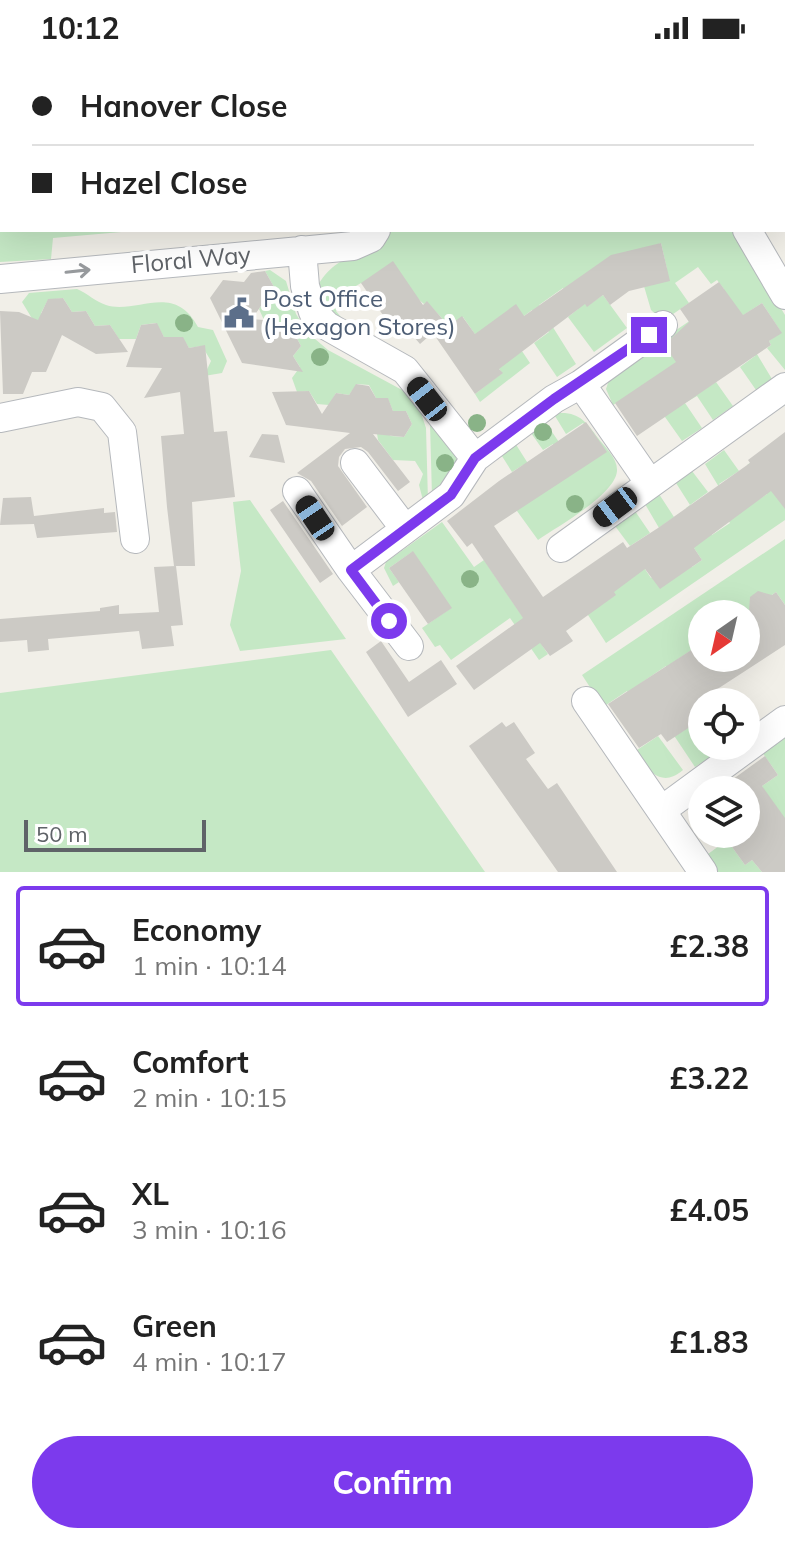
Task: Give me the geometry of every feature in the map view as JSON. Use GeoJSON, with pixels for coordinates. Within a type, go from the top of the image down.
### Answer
{"type":"FeatureCollection","features":[{"type":"Feature","properties":{"kind":"street","name":"Floral Way"},"geometry":{"type":"LineString","coordinates":[[0,279],[353,246],[371,238],[375,232]]}},
{"type":"Feature","properties":{"kind":"street"},"geometry":{"type":"LineString","coordinates":[[748,232],[785,295]]}},
{"type":"Feature","properties":{"kind":"street"},"geometry":{"type":"LineString","coordinates":[[290,251],[313,312],[327,326],[405,370],[475,458]]}},
{"type":"Feature","properties":{"kind":"street"},"geometry":{"type":"LineString","coordinates":[[351,570],[451,495],[475,458],[554,399],[581,384],[663,325]]}},
{"type":"Feature","properties":{"kind":"street"},"geometry":{"type":"LineString","coordinates":[[581,384],[649,482]]}},
{"type":"Feature","properties":{"kind":"street"},"geometry":{"type":"LineString","coordinates":[[561,548],[785,387]]}},
{"type":"Feature","properties":{"kind":"street"},"geometry":{"type":"LineString","coordinates":[[0,418],[78,402],[102,407],[122,432],[135,539]]}},
{"type":"Feature","properties":{"kind":"street"},"geometry":{"type":"LineString","coordinates":[[355,463],[405,529]]}},
{"type":"Feature","properties":{"kind":"street"},"geometry":{"type":"LineString","coordinates":[[297,491],[351,570],[409,646]]}},
{"type":"Feature","properties":{"kind":"street"},"geometry":{"type":"LineString","coordinates":[[586,701],[703,872]]}},
{"type":"Feature","properties":{"kind":"street"},"geometry":{"type":"LineString","coordinates":[[662,810],[785,720]]}},
{"type":"Feature","properties":{"kind":"green space"},"geometry":{"type":"Polygon","coordinates":[[[0,232],[121,232],[53,238],[51,259],[0,262],[0,232]]]}},
{"type":"Feature","properties":{"kind":"green space"},"geometry":{"type":"Polygon","coordinates":[[[390,232],[734,232],[785,315],[785,370],[767,348],[771,345],[769,341],[781,332],[762,303],[742,316],[740,326],[772,379],[756,390],[740,367],[755,356],[717,360],[727,375],[716,361],[696,395],[716,382],[733,406],[713,420],[697,396],[685,403],[702,428],[682,441],[665,417],[634,392],[613,405],[606,389],[609,380],[629,362],[688,322],[724,289],[717,280],[711,284],[698,267],[675,283],[689,303],[663,321],[651,310],[641,276],[667,269],[661,243],[571,284],[587,306],[603,295],[627,328],[594,352],[568,317],[578,309],[563,288],[539,305],[576,364],[557,377],[534,343],[549,332],[532,310],[524,316],[499,317],[530,363],[480,402],[475,394],[502,373],[463,317],[449,326],[427,302],[424,304],[418,299],[361,283],[349,290],[336,311],[349,327],[332,325],[317,287],[325,275],[343,260],[383,239],[390,232]]]}},
{"type":"Feature","properties":{"kind":"green space"},"geometry":{"type":"Polygon","coordinates":[[[270,270],[286,281],[296,314],[308,333],[328,350],[404,391],[420,410],[426,428],[428,501],[424,504],[419,485],[423,474],[415,461],[393,460],[378,440],[376,427],[391,436],[404,437],[412,424],[406,411],[393,411],[388,399],[376,398],[369,385],[357,384],[349,395],[336,393],[329,405],[317,404],[309,391],[297,392],[292,378],[300,367],[293,356],[301,346],[294,333],[282,333],[277,321],[264,320],[259,309],[274,287],[265,271],[270,270]]]}},
{"type":"Feature","properties":{"kind":"green space"},"geometry":{"type":"Polygon","coordinates":[[[77,289],[102,304],[118,307],[154,302],[178,306],[188,313],[198,327],[213,330],[227,361],[222,373],[204,376],[211,361],[202,346],[189,348],[182,337],[164,337],[156,323],[141,325],[136,339],[119,339],[110,325],[95,326],[86,311],[72,312],[63,298],[48,300],[41,313],[50,329],[39,330],[22,302],[29,293],[77,289]]]}},
{"type":"Feature","properties":{"kind":"green space"},"geometry":{"type":"Polygon","coordinates":[[[559,413],[572,414],[586,423],[613,458],[617,471],[607,490],[596,500],[538,540],[517,511],[523,465],[512,472],[500,453],[515,443],[541,484],[572,473],[553,444],[543,450],[531,433],[546,423],[567,454],[604,454],[583,423],[566,434],[555,416],[559,413]]]}},
{"type":"Feature","properties":{"kind":"green space"},"geometry":{"type":"Polygon","coordinates":[[[430,423],[448,444],[457,461],[453,477],[432,497],[430,423]]]}},
{"type":"Feature","properties":{"kind":"green space"},"geometry":{"type":"Polygon","coordinates":[[[724,450],[739,471],[719,484],[739,513],[767,494],[747,465],[750,463],[785,492],[785,520],[606,643],[588,615],[593,564],[636,556],[651,578],[670,565],[669,545],[645,504],[659,494],[674,517],[660,527],[692,567],[702,560],[692,545],[686,508],[690,505],[712,535],[730,523],[720,509],[728,502],[705,464],[724,450]]]}},
{"type":"Feature","properties":{"kind":"green space"},"geometry":{"type":"Polygon","coordinates":[[[692,471],[708,492],[690,505],[676,483],[692,471]]]}},
{"type":"Feature","properties":{"kind":"green space"},"geometry":{"type":"Polygon","coordinates":[[[250,500],[346,639],[240,651],[230,625],[241,571],[233,502],[250,500]]]}},
{"type":"Feature","properties":{"kind":"green space"},"geometry":{"type":"Polygon","coordinates":[[[635,511],[650,533],[630,546],[615,526],[635,511]]]}},
{"type":"Feature","properties":{"kind":"green space"},"geometry":{"type":"Polygon","coordinates":[[[442,522],[474,567],[484,560],[548,654],[539,660],[510,618],[451,660],[440,645],[435,647],[422,628],[451,608],[412,552],[389,568],[399,582],[393,586],[384,568],[386,562],[442,522]]]}},
{"type":"Feature","properties":{"kind":"green space"},"geometry":{"type":"Polygon","coordinates":[[[785,539],[785,605],[776,592],[760,604],[760,600],[694,600],[785,539]]]}},
{"type":"Feature","properties":{"kind":"green space"},"geometry":{"type":"Polygon","coordinates":[[[688,604],[688,652],[678,659],[705,688],[695,688],[684,672],[673,678],[666,666],[641,683],[674,733],[688,724],[688,756],[661,716],[649,723],[627,691],[603,707],[582,675],[688,604]]]}},
{"type":"Feature","properties":{"kind":"green space"},"geometry":{"type":"Polygon","coordinates":[[[331,650],[485,872],[0,872],[0,693],[331,650]]]}},
{"type":"Feature","properties":{"kind":"green space"},"geometry":{"type":"Polygon","coordinates":[[[785,733],[785,837],[762,786],[778,775],[760,749],[785,733]]]}},
{"type":"Feature","properties":{"kind":"green space"},"geometry":{"type":"Polygon","coordinates":[[[658,736],[683,770],[668,778],[656,775],[634,752],[658,736]]]}},
{"type":"Feature","properties":{"kind":"green space"},"geometry":{"type":"Polygon","coordinates":[[[690,760],[706,760],[695,767],[690,760]]]}},
{"type":"Feature","properties":{"kind":"green space"},"geometry":{"type":"Polygon","coordinates":[[[716,848],[733,848],[745,865],[752,860],[762,872],[715,872],[704,857],[716,848]]]}},
{"type":"Feature","properties":{"kind":"building"},"geometry":{"type":"Polygon","coordinates":[[[661,243],[670,281],[629,291],[610,305],[603,295],[587,307],[585,304],[499,369],[503,373],[475,394],[435,336],[462,316],[475,334],[516,304],[524,316],[611,255],[661,243]]]}},
{"type":"Feature","properties":{"kind":"building"},"geometry":{"type":"Polygon","coordinates":[[[393,261],[423,305],[427,301],[445,322],[420,344],[395,315],[387,321],[361,283],[393,261]]]}},
{"type":"Feature","properties":{"kind":"building"},"geometry":{"type":"Polygon","coordinates":[[[265,271],[274,287],[252,319],[277,321],[282,333],[294,333],[301,346],[293,356],[303,372],[242,363],[210,298],[223,280],[244,282],[251,273],[265,271]]]}},
{"type":"Feature","properties":{"kind":"building"},"geometry":{"type":"Polygon","coordinates":[[[719,282],[743,315],[762,303],[782,333],[769,341],[771,345],[637,436],[615,403],[676,362],[664,345],[689,322],[680,309],[719,282]]]}},
{"type":"Feature","properties":{"kind":"building"},"geometry":{"type":"Polygon","coordinates":[[[63,298],[72,312],[86,311],[95,326],[110,325],[128,352],[96,354],[62,335],[46,372],[32,372],[23,394],[3,394],[0,311],[19,312],[38,320],[48,299],[63,298]]]}},
{"type":"Feature","properties":{"kind":"building"},"geometry":{"type":"Polygon","coordinates":[[[157,323],[164,337],[183,337],[189,348],[205,345],[214,432],[227,431],[235,497],[192,502],[195,566],[174,566],[167,507],[161,436],[184,434],[180,392],[144,398],[162,368],[126,367],[141,325],[157,323]]]}},
{"type":"Feature","properties":{"kind":"building"},"geometry":{"type":"Polygon","coordinates":[[[356,384],[369,386],[376,398],[388,398],[393,411],[406,411],[412,424],[404,437],[373,434],[410,482],[398,491],[368,452],[361,447],[345,449],[339,457],[338,466],[367,507],[342,526],[311,481],[297,473],[350,433],[286,425],[272,392],[309,391],[322,414],[336,393],[349,395],[356,384]]]}},
{"type":"Feature","properties":{"kind":"building"},"geometry":{"type":"Polygon","coordinates":[[[586,422],[607,452],[494,526],[543,597],[623,542],[627,548],[658,528],[750,463],[748,460],[785,432],[785,509],[771,491],[694,548],[702,560],[660,589],[645,569],[614,592],[616,595],[566,631],[573,641],[550,656],[540,643],[474,690],[456,666],[523,618],[472,543],[467,547],[447,521],[499,481],[586,422]]]}},
{"type":"Feature","properties":{"kind":"building"},"geometry":{"type":"Polygon","coordinates":[[[262,434],[278,435],[285,463],[249,457],[262,434]]]}},
{"type":"Feature","properties":{"kind":"building"},"geometry":{"type":"Polygon","coordinates":[[[31,497],[34,516],[104,508],[104,513],[115,512],[117,532],[37,538],[34,524],[0,525],[3,498],[31,497]]]}},
{"type":"Feature","properties":{"kind":"building"},"geometry":{"type":"Polygon","coordinates":[[[283,501],[333,574],[320,583],[270,510],[283,501]]]}},
{"type":"Feature","properties":{"kind":"building"},"geometry":{"type":"Polygon","coordinates":[[[413,551],[452,608],[428,624],[389,568],[413,551]]]}},
{"type":"Feature","properties":{"kind":"building"},"geometry":{"type":"Polygon","coordinates":[[[176,566],[183,625],[171,626],[174,646],[142,649],[139,631],[48,639],[49,650],[28,652],[27,640],[0,642],[0,619],[100,611],[100,608],[119,605],[119,614],[159,612],[154,567],[176,566]]]}},
{"type":"Feature","properties":{"kind":"building"},"geometry":{"type":"Polygon","coordinates":[[[758,591],[772,595],[776,592],[785,605],[785,645],[760,661],[760,600],[750,600],[758,591]]]}},
{"type":"Feature","properties":{"kind":"building"},"geometry":{"type":"Polygon","coordinates":[[[381,641],[409,682],[441,660],[457,684],[408,717],[366,652],[381,641]]]}},
{"type":"Feature","properties":{"kind":"building"},"geometry":{"type":"Polygon","coordinates":[[[688,652],[688,672],[744,672],[719,688],[688,688],[688,728],[667,742],[661,734],[639,748],[608,704],[688,652]]]}},
{"type":"Feature","properties":{"kind":"building"},"geometry":{"type":"Polygon","coordinates":[[[502,722],[506,727],[514,722],[535,753],[526,759],[548,789],[557,783],[617,872],[558,872],[469,746],[502,722]]]}},
{"type":"Feature","properties":{"kind":"building"},"geometry":{"type":"Polygon","coordinates":[[[765,756],[778,775],[762,786],[785,818],[785,872],[762,872],[752,860],[745,865],[733,848],[760,848],[760,776],[737,776],[765,756]]]}},
{"type":"Feature","properties":{"kind":"place","name":"Post Office (Hexagon Stores)"},"geometry":{"type":"Point","coordinates":[239,313]}},
{"type":"Feature","properties":{"kind":"route"},"geometry":{"type":"LineString","coordinates":[[389,621],[351,570],[451,495],[475,458],[554,399],[581,384],[649,335]]}}]}
